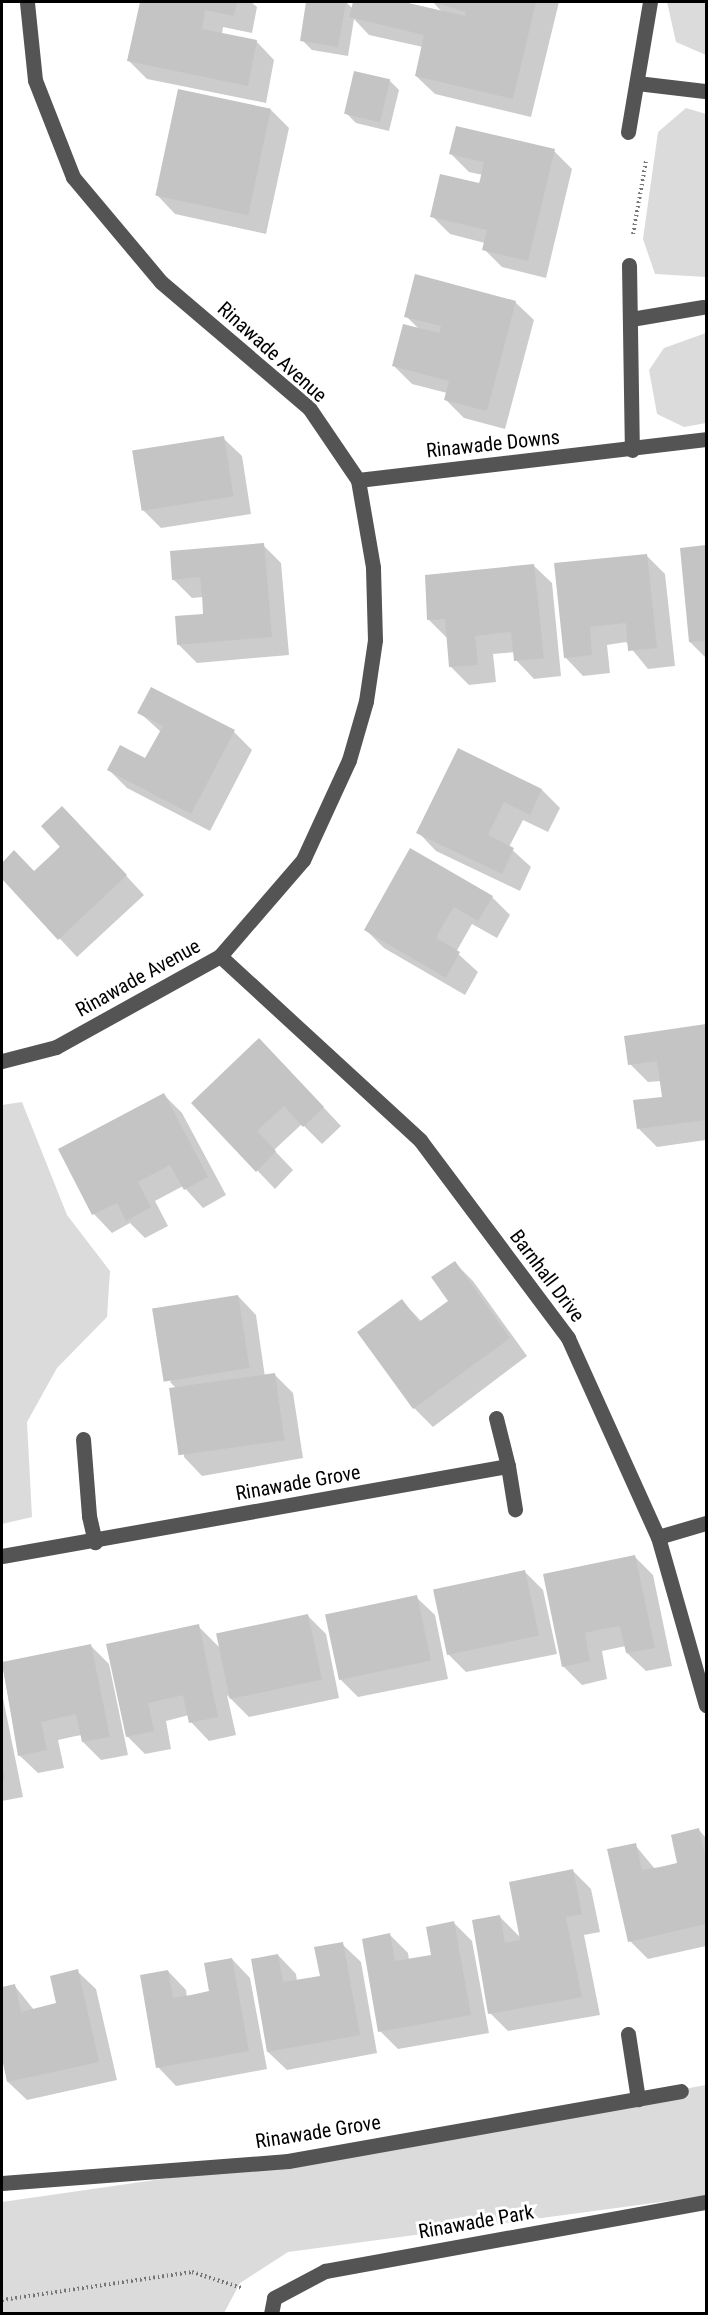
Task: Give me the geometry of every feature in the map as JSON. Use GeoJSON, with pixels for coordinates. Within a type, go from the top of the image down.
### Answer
{"type":"FeatureCollection","features":[{"type":"Feature","properties":{"kind":"street","name":"Rinawade Avenue"},"geometry":{"type":"LineString","coordinates":[[2,1061],[56,1047],[219,956],[303,860],[355,740],[366,701],[375,640],[373,567],[358,480],[309,408],[161,282],[73,177],[34,80],[27,2]]}},
{"type":"Feature","properties":{"kind":"street"},"geometry":{"type":"LineString","coordinates":[[628,132],[650,2]]}},
{"type":"Feature","properties":{"kind":"street"},"geometry":{"type":"LineString","coordinates":[[637,83],[705,91]]}},
{"type":"Feature","properties":{"kind":"street"},"geometry":{"type":"LineString","coordinates":[[629,265],[632,450]]}},
{"type":"Feature","properties":{"kind":"street"},"geometry":{"type":"LineString","coordinates":[[631,319],[703,307]]}},
{"type":"Feature","properties":{"kind":"street","name":"Rinawade Downs"},"geometry":{"type":"LineString","coordinates":[[358,480],[632,450],[706,439]]}},
{"type":"Feature","properties":{"kind":"street","name":"Barnhall Drive"},"geometry":{"type":"LineString","coordinates":[[219,956],[420,1140],[568,1338],[658,1537],[706,1706]]}},
{"type":"Feature","properties":{"kind":"street"},"geometry":{"type":"LineString","coordinates":[[496,1418],[508,1466],[515,1509]]}},
{"type":"Feature","properties":{"kind":"street"},"geometry":{"type":"LineString","coordinates":[[83,1439],[89,1516],[95,1542]]}},
{"type":"Feature","properties":{"kind":"street","name":"Rinawade Grove"},"geometry":{"type":"LineString","coordinates":[[2,1556],[95,1542],[508,1466]]}},
{"type":"Feature","properties":{"kind":"street"},"geometry":{"type":"LineString","coordinates":[[658,1537],[706,1523]]}},
{"type":"Feature","properties":{"kind":"street"},"geometry":{"type":"LineString","coordinates":[[628,2034],[638,2099]]}},
{"type":"Feature","properties":{"kind":"street","name":"Rinawade Grove"},"geometry":{"type":"LineString","coordinates":[[2,2183],[288,2161],[681,2091]]}},
{"type":"Feature","properties":{"kind":"street","name":"Rinawade Park"},"geometry":{"type":"LineString","coordinates":[[274,2298],[325,2271],[706,2202]]}},
{"type":"Feature","properties":{"kind":"street"},"geometry":{"type":"LineString","coordinates":[[271,2313],[274,2298]]}},
{"type":"Feature","properties":{"kind":"path"},"geometry":{"type":"LineString","coordinates":[[628,132],[649,142],[629,265]]}},
{"type":"Feature","properties":{"kind":"path"},"geometry":{"type":"LineString","coordinates":[[2,2300],[192,2272],[274,2298]]}},
{"type":"Feature","properties":{"kind":"shaded area"},"geometry":{"type":"Polygon","coordinates":[[[667,2],[706,2],[706,55],[676,42],[667,2]]]}},
{"type":"Feature","properties":{"kind":"shaded area"},"geometry":{"type":"Polygon","coordinates":[[[686,108],[706,114],[706,277],[655,274],[643,239],[658,132],[686,108]]]}},
{"type":"Feature","properties":{"kind":"shaded area"},"geometry":{"type":"Polygon","coordinates":[[[706,333],[706,423],[684,427],[657,414],[649,370],[664,348],[706,333]]]}},
{"type":"Feature","properties":{"kind":"shaded area"},"geometry":{"type":"Polygon","coordinates":[[[22,1102],[67,1215],[110,1271],[107,1317],[57,1368],[27,1422],[32,1517],[2,1524],[2,1105],[22,1102]]]}},
{"type":"Feature","properties":{"kind":"shaded area"},"geometry":{"type":"Polygon","coordinates":[[[706,2085],[706,2196],[288,2252],[240,2283],[224,2313],[2,2313],[2,2202],[288,2161],[706,2085]]]}},
{"type":"Feature","properties":{"kind":"building"},"geometry":{"type":"Polygon","coordinates":[[[140,2],[237,2],[234,16],[205,10],[202,29],[257,40],[248,86],[127,61],[140,2]]]}},
{"type":"Feature","properties":{"kind":"building"},"geometry":{"type":"Polygon","coordinates":[[[306,2],[346,2],[338,47],[300,41],[306,2]]]}},
{"type":"Feature","properties":{"kind":"building"},"geometry":{"type":"Polygon","coordinates":[[[353,2],[404,2],[465,16],[466,12],[432,2],[536,2],[513,99],[415,76],[424,35],[349,17],[353,2]]]}},
{"type":"Feature","properties":{"kind":"building"},"geometry":{"type":"Polygon","coordinates":[[[354,71],[390,79],[380,122],[344,114],[354,71]]]}},
{"type":"Feature","properties":{"kind":"building"},"geometry":{"type":"Polygon","coordinates":[[[178,89],[271,109],[248,215],[155,196],[178,89]]]}},
{"type":"Feature","properties":{"kind":"building"},"geometry":{"type":"Polygon","coordinates":[[[456,126],[555,149],[528,261],[482,250],[487,230],[430,217],[440,174],[479,183],[480,180],[484,162],[449,154],[456,126]]]}},
{"type":"Feature","properties":{"kind":"building"},"geometry":{"type":"Polygon","coordinates":[[[415,274],[516,301],[487,411],[444,400],[449,381],[392,366],[403,324],[439,333],[441,326],[404,317],[415,274]]]}},
{"type":"Feature","properties":{"kind":"building"},"geometry":{"type":"Polygon","coordinates":[[[224,436],[234,496],[142,511],[132,451],[224,436]]]}},
{"type":"Feature","properties":{"kind":"building"},"geometry":{"type":"Polygon","coordinates":[[[264,543],[272,637],[177,645],[175,616],[203,614],[202,595],[200,577],[172,580],[170,551],[264,543]]]}},
{"type":"Feature","properties":{"kind":"building"},"geometry":{"type":"Polygon","coordinates":[[[706,545],[706,641],[689,642],[680,548],[706,545]]]}},
{"type":"Feature","properties":{"kind":"building"},"geometry":{"type":"Polygon","coordinates":[[[647,554],[657,648],[628,651],[626,623],[607,625],[590,627],[592,655],[564,658],[554,563],[647,554]]]}},
{"type":"Feature","properties":{"kind":"building"},"geometry":{"type":"Polygon","coordinates":[[[534,564],[544,658],[514,661],[511,632],[475,636],[478,665],[449,667],[445,619],[427,620],[425,575],[534,564]]]}},
{"type":"Feature","properties":{"kind":"building"},"geometry":{"type":"Polygon","coordinates":[[[151,687],[235,730],[191,814],[107,770],[120,745],[145,758],[163,726],[137,713],[151,687]]]}},
{"type":"Feature","properties":{"kind":"building"},"geometry":{"type":"Polygon","coordinates":[[[458,748],[542,789],[530,815],[504,802],[488,835],[514,848],[502,874],[416,833],[458,748]]]}},
{"type":"Feature","properties":{"kind":"building"},"geometry":{"type":"Polygon","coordinates":[[[62,806],[127,875],[58,940],[2,879],[2,863],[14,850],[34,871],[60,847],[41,826],[62,806]]]}},
{"type":"Feature","properties":{"kind":"building"},"geometry":{"type":"Polygon","coordinates":[[[410,848],[493,896],[478,921],[454,907],[444,923],[436,938],[460,952],[446,978],[364,930],[410,848]]]}},
{"type":"Feature","properties":{"kind":"building"},"geometry":{"type":"Polygon","coordinates":[[[706,1024],[706,1120],[637,1129],[633,1100],[662,1097],[657,1061],[628,1065],[624,1036],[706,1024]]]}},
{"type":"Feature","properties":{"kind":"building"},"geometry":{"type":"Polygon","coordinates":[[[259,1038],[324,1107],[303,1127],[284,1106],[257,1131],[276,1151],[256,1172],[191,1103],[259,1038]]]}},
{"type":"Feature","properties":{"kind":"building"},"geometry":{"type":"Polygon","coordinates":[[[164,1093],[208,1177],[184,1190],[170,1165],[138,1182],[151,1207],[126,1221],[117,1203],[92,1215],[58,1149],[164,1093]]]}},
{"type":"Feature","properties":{"kind":"building"},"geometry":{"type":"Polygon","coordinates":[[[455,1261],[510,1338],[413,1409],[357,1332],[402,1299],[419,1322],[448,1301],[431,1277],[455,1261]]]}},
{"type":"Feature","properties":{"kind":"building"},"geometry":{"type":"Polygon","coordinates":[[[238,1295],[250,1368],[164,1382],[152,1309],[238,1295]]]}},
{"type":"Feature","properties":{"kind":"building"},"geometry":{"type":"Polygon","coordinates":[[[275,1373],[284,1440],[179,1455],[169,1388],[275,1373]]]}},
{"type":"Feature","properties":{"kind":"building"},"geometry":{"type":"Polygon","coordinates":[[[635,1555],[655,1648],[626,1653],[620,1626],[602,1629],[585,1633],[590,1661],[562,1667],[543,1574],[635,1555]]]}},
{"type":"Feature","properties":{"kind":"building"},"geometry":{"type":"Polygon","coordinates":[[[525,1570],[539,1636],[447,1655],[433,1590],[525,1570]]]}},
{"type":"Feature","properties":{"kind":"building"},"geometry":{"type":"Polygon","coordinates":[[[417,1595],[431,1661],[339,1680],[325,1615],[417,1595]]]}},
{"type":"Feature","properties":{"kind":"building"},"geometry":{"type":"Polygon","coordinates":[[[308,1614],[322,1680],[230,1699],[216,1634],[308,1614]]]}},
{"type":"Feature","properties":{"kind":"building"},"geometry":{"type":"Polygon","coordinates":[[[199,1624],[218,1717],[189,1723],[183,1695],[148,1703],[154,1731],[126,1737],[106,1644],[199,1624]]]}},
{"type":"Feature","properties":{"kind":"building"},"geometry":{"type":"Polygon","coordinates":[[[91,1644],[110,1737],[82,1742],[76,1714],[41,1722],[47,1750],[18,1756],[2,1662],[91,1644]]]}},
{"type":"Feature","properties":{"kind":"building"},"geometry":{"type":"Polygon","coordinates":[[[699,1828],[706,1861],[706,1924],[628,1942],[607,1849],[636,1843],[642,1870],[660,1867],[677,1863],[671,1835],[699,1828]]]}},
{"type":"Feature","properties":{"kind":"building"},"geometry":{"type":"Polygon","coordinates":[[[573,1869],[582,1914],[566,1917],[582,1997],[488,2014],[472,1920],[500,1915],[505,1943],[520,1940],[509,1882],[573,1869]]]}},
{"type":"Feature","properties":{"kind":"building"},"geometry":{"type":"Polygon","coordinates":[[[454,1921],[471,2015],[378,2032],[362,1939],[390,1933],[395,1961],[431,1955],[426,1927],[454,1921]]]}},
{"type":"Feature","properties":{"kind":"building"},"geometry":{"type":"Polygon","coordinates":[[[343,1942],[360,2035],[267,2052],[251,1959],[278,1954],[283,1982],[320,1976],[314,1947],[343,1942]]]}},
{"type":"Feature","properties":{"kind":"building"},"geometry":{"type":"Polygon","coordinates":[[[232,1958],[249,2051],[156,2068],[140,1975],[168,1970],[173,1998],[191,1995],[209,1991],[204,1963],[232,1958]]]}},
{"type":"Feature","properties":{"kind":"building"},"geometry":{"type":"Polygon","coordinates":[[[78,1969],[99,2062],[7,2082],[2,2058],[2,1987],[15,1984],[21,2012],[56,2003],[50,1976],[78,1969]]]}}]}
